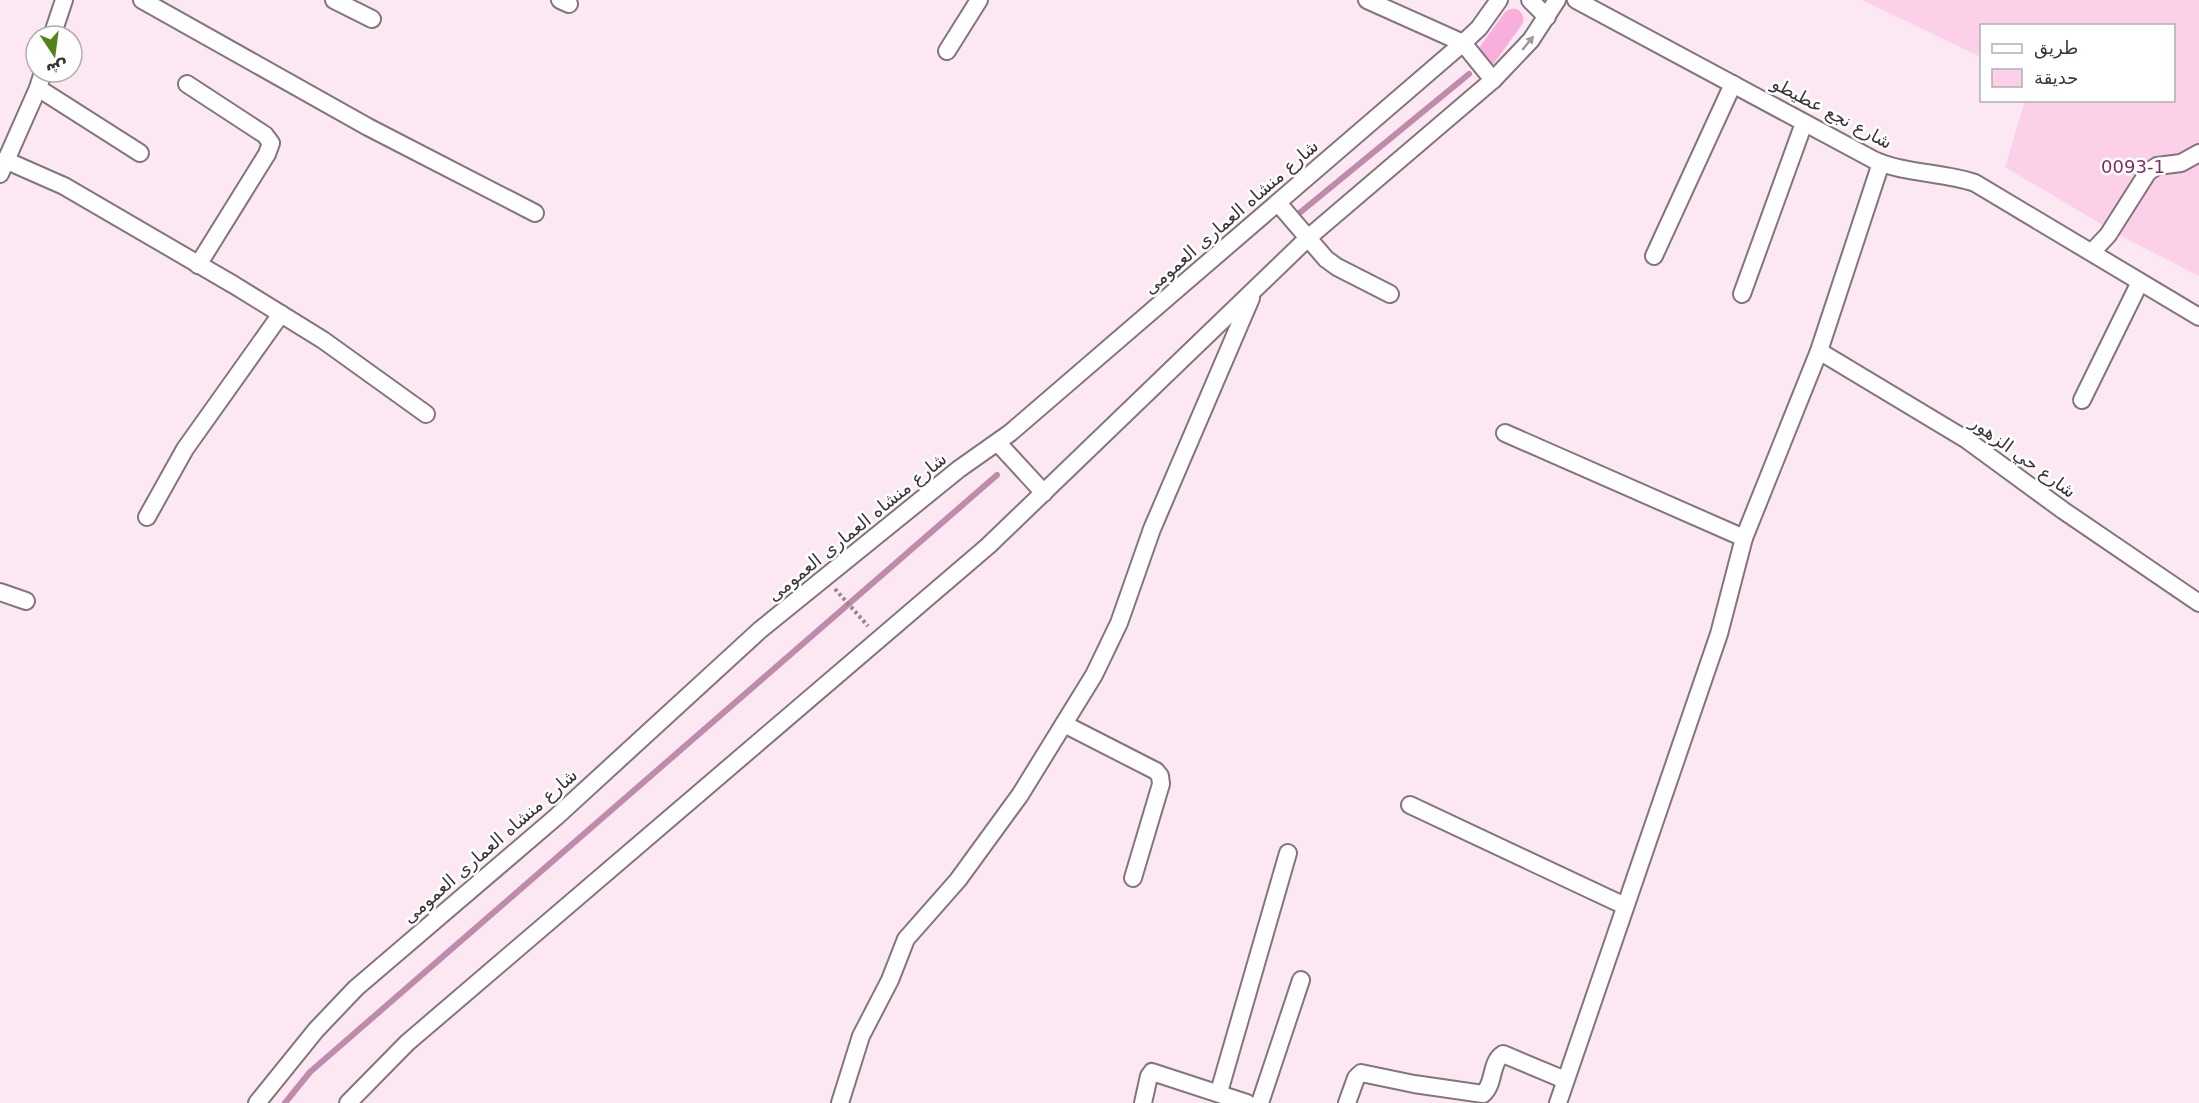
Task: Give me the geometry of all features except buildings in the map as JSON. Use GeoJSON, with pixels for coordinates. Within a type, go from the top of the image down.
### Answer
{"type":"FeatureCollection","features":[{"type":"Feature","properties":{"kind":"street"},"geometry":{"type":"LineString","coordinates":[[56,24],[64,0]]}},
{"type":"Feature","properties":{"kind":"street"},"geometry":{"type":"LineString","coordinates":[[142,0],[368,127],[535,213]]}},
{"type":"Feature","properties":{"kind":"street"},"geometry":{"type":"LineString","coordinates":[[334,0],[372,19]]}},
{"type":"Feature","properties":{"kind":"street"},"geometry":{"type":"LineString","coordinates":[[947,51],[979,0]]}},
{"type":"Feature","properties":{"kind":"street"},"geometry":{"type":"LineString","coordinates":[[1367,0],[1463,43],[1492,80]]}},
{"type":"Feature","properties":{"kind":"street","name":"شارع منشاه العمارى العمومى"},"geometry":{"type":"LineString","coordinates":[[257,1103],[316,1030],[356,988],[556,818],[760,630],[959,470],[998,443],[1278,203],[1463,43],[1479,28],[1499,0]]}},
{"type":"Feature","properties":{"kind":"street"},"geometry":{"type":"LineString","coordinates":[[1530,0],[1547,17]]}},
{"type":"Feature","properties":{"kind":"street"},"geometry":{"type":"LineString","coordinates":[[348,1103],[406,1043],[930,597],[1044,493],[1309,237],[1513,61],[1547,17],[1557,0]]}},
{"type":"Feature","properties":{"kind":"street","name":"شارع نجع عطيطو"},"geometry":{"type":"LineString","coordinates":[[1576,0],[1881,163],[1975,183],[2199,317]]}},
{"type":"Feature","properties":{"kind":"street"},"geometry":{"type":"LineString","coordinates":[[38,84],[3,167],[64,186],[281,314],[346,355],[426,414]]}},
{"type":"Feature","properties":{"kind":"street"},"geometry":{"type":"LineString","coordinates":[[45,84],[140,153]]}},
{"type":"Feature","properties":{"kind":"street"},"geometry":{"type":"LineString","coordinates":[[187,84],[265,135],[271,143],[267,154],[198,265]]}},
{"type":"Feature","properties":{"kind":"street"},"geometry":{"type":"LineString","coordinates":[[1654,256],[1733,84]]}},
{"type":"Feature","properties":{"kind":"street"},"geometry":{"type":"LineString","coordinates":[[1742,294],[1804,123]]}},
{"type":"Feature","properties":{"kind":"street"},"geometry":{"type":"LineString","coordinates":[[2092,252],[2108,235],[2148,172],[2157,166],[2181,163],[2199,153]]}},
{"type":"Feature","properties":{"kind":"street"},"geometry":{"type":"LineString","coordinates":[[1558,1103],[1719,633],[1744,538],[1819,351],[1881,163]]}},
{"type":"Feature","properties":{"kind":"street"},"geometry":{"type":"LineString","coordinates":[[1278,203],[1326,259],[1336,267],[1390,294]]}},
{"type":"Feature","properties":{"kind":"street"},"geometry":{"type":"LineString","coordinates":[[2082,400],[2140,282]]}},
{"type":"Feature","properties":{"kind":"street"},"geometry":{"type":"LineString","coordinates":[[840,1103],[861,1036],[890,980],[909,934],[958,880],[1020,795],[1094,675],[1111,640],[1152,529],[1255,289]]}},
{"type":"Feature","properties":{"kind":"street"},"geometry":{"type":"LineString","coordinates":[[147,517],[185,449],[281,314]]}},
{"type":"Feature","properties":{"kind":"street","name":"شارع حي الزهور"},"geometry":{"type":"LineString","coordinates":[[1819,351],[1952,430],[2064,511],[2199,603]]}},
{"type":"Feature","properties":{"kind":"street"},"geometry":{"type":"LineString","coordinates":[[1505,433],[1744,538]]}},
{"type":"Feature","properties":{"kind":"street"},"geometry":{"type":"LineString","coordinates":[[998,443],[1044,493]]}},
{"type":"Feature","properties":{"kind":"street"},"geometry":{"type":"LineString","coordinates":[[0,592],[26,601]]}},
{"type":"Feature","properties":{"kind":"street"},"geometry":{"type":"LineString","coordinates":[[1064,724],[1156,771],[1160,776],[1161,784],[1133,878]]}},
{"type":"Feature","properties":{"kind":"street"},"geometry":{"type":"LineString","coordinates":[[1410,805],[1624,906]]}},
{"type":"Feature","properties":{"kind":"street"},"geometry":{"type":"LineString","coordinates":[[1219,1092],[1288,853]]}},
{"type":"Feature","properties":{"kind":"street"},"geometry":{"type":"LineString","coordinates":[[1260,1103],[1301,980]]}},
{"type":"Feature","properties":{"kind":"street"},"geometry":{"type":"LineString","coordinates":[[1347,1103],[1356,1078],[1361,1073],[1414,1084],[1483,1094],[1489,1089],[1497,1059],[1503,1054],[1565,1080]]}},
{"type":"Feature","properties":{"kind":"street"},"geometry":{"type":"LineString","coordinates":[[1143,1103],[1152,1072],[1247,1103]]}},
{"type":"Feature","properties":{"kind":"path"},"geometry":{"type":"LineString","coordinates":[[834,587],[865,623]]}},
{"type":"Feature","properties":{"kind":"green space","name":"0093-1"},"geometry":{"type":"Polygon","coordinates":[[[1862,0],[2199,0],[2199,276],[2121,236],[2005,167],[2025,102],[2175,102],[2175,24],[1980,24],[1980,57],[1862,0]]]}},
{"type":"Feature","properties":{"kind":"waterway"},"geometry":{"type":"LineString","coordinates":[[1484,59],[1513,19]]}},
{"type":"Feature","properties":{"kind":"waterway"},"geometry":{"type":"LineString","coordinates":[[1297,215],[1469,74]]}},
{"type":"Feature","properties":{"kind":"waterway"},"geometry":{"type":"LineString","coordinates":[[285,1103],[310,1072],[997,475]]}}]}
